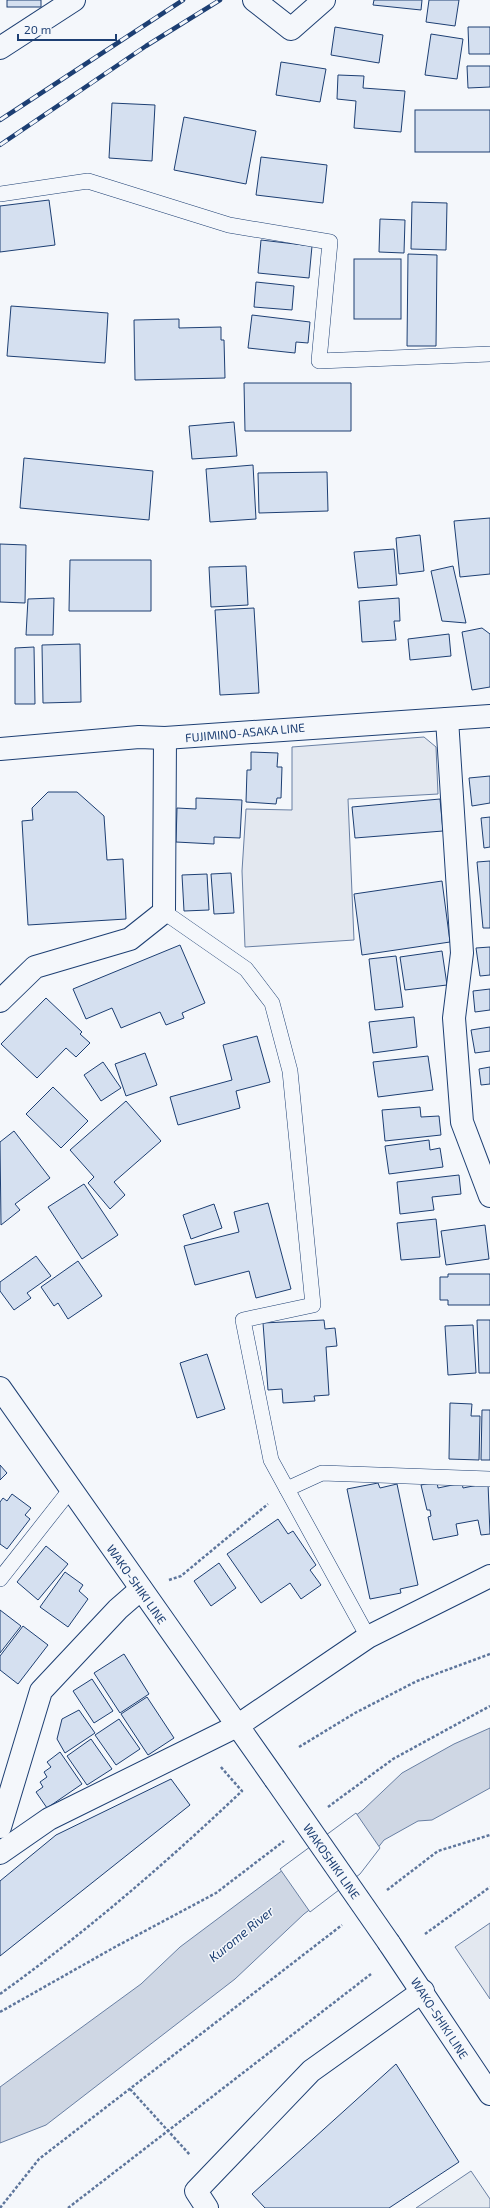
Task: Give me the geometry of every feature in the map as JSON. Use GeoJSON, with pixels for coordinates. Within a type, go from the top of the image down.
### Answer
{"type":"FeatureCollection","features":[{"type":"Feature","properties":{"kind":"street"},"geometry":{"type":"LineString","coordinates":[[0,48],[74,0]]}},
{"type":"Feature","properties":{"kind":"street"},"geometry":{"type":"LineString","coordinates":[[254,0],[291,29],[324,0]]}},
{"type":"Feature","properties":{"kind":"street","name":"FUJIMINO-ASAKA LINE"},"geometry":{"type":"LineString","coordinates":[[0,749],[139,737],[165,738],[490,716]]}},
{"type":"Feature","properties":{"kind":"street"},"geometry":{"type":"LineString","coordinates":[[447,719],[462,953],[454,1018],[462,1122],[490,1196]]}},
{"type":"Feature","properties":{"kind":"street"},"geometry":{"type":"LineString","coordinates":[[0,1001],[35,967],[130,939],[164,912],[165,738]]}},
{"type":"Feature","properties":{"kind":"street","name":"WAKO-SHIKI LINE"},"geometry":{"type":"LineString","coordinates":[[0,1388],[275,1779]]}},
{"type":"Feature","properties":{"kind":"street"},"geometry":{"type":"LineString","coordinates":[[3,1839],[48,1819],[237,1726],[368,1636],[490,1576]]}},
{"type":"Feature","properties":{"kind":"street"},"geometry":{"type":"LineString","coordinates":[[3,1839],[41,1691],[118,1609],[141,1589]]}},
{"type":"Feature","properties":{"kind":"street","name":"WAKOSHIKI LINE"},"geometry":{"type":"LineString","coordinates":[[275,1779],[389,1942]]}},
{"type":"Feature","properties":{"kind":"street","name":"WAKO-SHIKI LINE"},"geometry":{"type":"LineString","coordinates":[[389,1942],[423,1991],[490,2094]]}},
{"type":"Feature","properties":{"kind":"street"},"geometry":{"type":"LineString","coordinates":[[207,2208],[196,2191],[312,2071],[423,1991]]}},
{"type":"Feature","properties":{"kind":"lane"},"geometry":{"type":"LineString","coordinates":[[0,194],[88,181],[229,225],[330,242],[319,361],[490,354]]}},
{"type":"Feature","properties":{"kind":"lane"},"geometry":{"type":"LineString","coordinates":[[164,912],[246,969],[272,1003],[290,1071],[313,1305],[243,1320],[271,1460],[368,1636]]}},
{"type":"Feature","properties":{"kind":"lane"},"geometry":{"type":"LineString","coordinates":[[287,1489],[322,1473],[490,1479]]}},
{"type":"Feature","properties":{"kind":"lane"},"geometry":{"type":"LineString","coordinates":[[0,1579],[71,1489]]}},
{"type":"Feature","properties":{"kind":"path"},"geometry":{"type":"LineString","coordinates":[[181,1576],[287,1489]]}},
{"type":"Feature","properties":{"kind":"path"},"geometry":{"type":"LineString","coordinates":[[299,1747],[355,1713],[417,1681],[490,1654]]}},
{"type":"Feature","properties":{"kind":"path"},"geometry":{"type":"LineString","coordinates":[[327,1808],[392,1759],[490,1706]]}},
{"type":"Feature","properties":{"kind":"path"},"geometry":{"type":"LineString","coordinates":[[0,1994],[60,1950],[128,1895],[187,1844],[242,1791],[218,1763]]}},
{"type":"Feature","properties":{"kind":"path"},"geometry":{"type":"LineString","coordinates":[[381,1895],[438,1851],[490,1835]]}},
{"type":"Feature","properties":{"kind":"path"},"geometry":{"type":"LineString","coordinates":[[0,2012],[115,1947],[216,1893],[290,1836]]}},
{"type":"Feature","properties":{"kind":"path"},"geometry":{"type":"LineString","coordinates":[[425,1934],[490,1887]]}},
{"type":"Feature","properties":{"kind":"path"},"geometry":{"type":"LineString","coordinates":[[0,2208],[39,2159],[344,1924]]}},
{"type":"Feature","properties":{"kind":"path"},"geometry":{"type":"LineString","coordinates":[[68,2208],[371,1974]]}},
{"type":"Feature","properties":{"kind":"path"},"geometry":{"type":"LineString","coordinates":[[130,2089],[210,2176]]}},
{"type":"Feature","properties":{"kind":"shaded area"},"geometry":{"type":"Polygon","coordinates":[[[424,737],[436,747],[438,794],[348,799],[354,940],[245,947],[242,871],[246,809],[292,810],[292,747],[424,737]]]}},
{"type":"Feature","properties":{"kind":"shaded area"},"geometry":{"type":"Polygon","coordinates":[[[490,1923],[490,1999],[455,1947],[490,1923]]]}},
{"type":"Feature","properties":{"kind":"shaded area"},"geometry":{"type":"Polygon","coordinates":[[[471,2171],[490,2199],[490,2208],[416,2208],[471,2171]]]}},
{"type":"Feature","properties":{"kind":"water","name":"Kurome River"},"geometry":{"type":"Polygon","coordinates":[[[490,1728],[490,1788],[432,1820],[418,1821],[384,1840],[358,1873],[304,1914],[235,1979],[46,2125],[0,2143],[0,2087],[141,1984],[180,1947],[363,1810],[402,1773],[454,1744],[490,1728]]]}},
{"type":"Feature","properties":{"kind":"pier"},"geometry":{"type":"Polygon","coordinates":[[[356,1813],[380,1848],[360,1874],[310,1912],[280,1869],[356,1813]]]}},
{"type":"Feature","properties":{"kind":"building"},"geometry":{"type":"Polygon","coordinates":[[[7,0],[41,0],[41,7],[7,7],[7,0]]]}},
{"type":"Feature","properties":{"kind":"building"},"geometry":{"type":"Polygon","coordinates":[[[374,0],[422,0],[421,10],[373,5],[374,0]]]}},
{"type":"Feature","properties":{"kind":"building"},"geometry":{"type":"Polygon","coordinates":[[[429,0],[459,0],[455,26],[426,22],[429,0]]]}},
{"type":"Feature","properties":{"kind":"building"},"geometry":{"type":"Polygon","coordinates":[[[335,27],[383,35],[379,63],[331,55],[335,27]]]}},
{"type":"Feature","properties":{"kind":"building"},"geometry":{"type":"Polygon","coordinates":[[[468,27],[490,27],[490,54],[469,54],[468,27]]]}},
{"type":"Feature","properties":{"kind":"building"},"geometry":{"type":"Polygon","coordinates":[[[431,34],[463,39],[457,79],[425,75],[431,34]]]}},
{"type":"Feature","properties":{"kind":"building"},"geometry":{"type":"Polygon","coordinates":[[[281,62],[326,69],[320,102],[276,95],[281,62]]]}},
{"type":"Feature","properties":{"kind":"building"},"geometry":{"type":"Polygon","coordinates":[[[467,66],[490,66],[490,87],[468,88],[467,66]]]}},
{"type":"Feature","properties":{"kind":"building"},"geometry":{"type":"Polygon","coordinates":[[[338,75],[364,76],[363,88],[405,91],[401,132],[354,128],[356,101],[337,99],[338,75]]]}},
{"type":"Feature","properties":{"kind":"building"},"geometry":{"type":"Polygon","coordinates":[[[112,103],[155,105],[152,161],[109,158],[112,103]]]}},
{"type":"Feature","properties":{"kind":"building"},"geometry":{"type":"Polygon","coordinates":[[[415,110],[490,110],[490,152],[415,152],[415,110]]]}},
{"type":"Feature","properties":{"kind":"building"},"geometry":{"type":"Polygon","coordinates":[[[184,117],[256,131],[246,184],[174,170],[184,117]]]}},
{"type":"Feature","properties":{"kind":"building"},"geometry":{"type":"Polygon","coordinates":[[[261,157],[327,165],[323,203],[256,195],[261,157]]]}},
{"type":"Feature","properties":{"kind":"building"},"geometry":{"type":"Polygon","coordinates":[[[49,200],[55,245],[0,252],[0,206],[49,200]]]}},
{"type":"Feature","properties":{"kind":"building"},"geometry":{"type":"Polygon","coordinates":[[[412,202],[447,203],[446,250],[411,249],[412,202]]]}},
{"type":"Feature","properties":{"kind":"building"},"geometry":{"type":"Polygon","coordinates":[[[380,219],[405,220],[404,253],[379,252],[380,219]]]}},
{"type":"Feature","properties":{"kind":"building"},"geometry":{"type":"Polygon","coordinates":[[[261,240],[312,246],[309,278],[258,273],[261,240]]]}},
{"type":"Feature","properties":{"kind":"building"},"geometry":{"type":"Polygon","coordinates":[[[408,254],[437,255],[436,346],[407,346],[408,254]]]}},
{"type":"Feature","properties":{"kind":"building"},"geometry":{"type":"Polygon","coordinates":[[[354,259],[401,259],[401,319],[354,319],[354,259]]]}},
{"type":"Feature","properties":{"kind":"building"},"geometry":{"type":"Polygon","coordinates":[[[256,282],[294,286],[292,310],[254,307],[256,282]]]}},
{"type":"Feature","properties":{"kind":"building"},"geometry":{"type":"Polygon","coordinates":[[[11,306],[108,313],[105,363],[7,356],[11,306]]]}},
{"type":"Feature","properties":{"kind":"building"},"geometry":{"type":"Polygon","coordinates":[[[252,315],[310,322],[308,343],[296,342],[295,353],[248,348],[252,315]]]}},
{"type":"Feature","properties":{"kind":"building"},"geometry":{"type":"Polygon","coordinates":[[[179,319],[179,328],[221,327],[221,340],[224,340],[225,378],[135,380],[134,320],[179,319]]]}},
{"type":"Feature","properties":{"kind":"building"},"geometry":{"type":"Polygon","coordinates":[[[244,383],[351,383],[351,431],[245,431],[244,383]]]}},
{"type":"Feature","properties":{"kind":"building"},"geometry":{"type":"Polygon","coordinates":[[[234,422],[237,456],[192,459],[189,426],[234,422]]]}},
{"type":"Feature","properties":{"kind":"building"},"geometry":{"type":"Polygon","coordinates":[[[24,458],[153,471],[149,520],[20,508],[24,458]]]}},
{"type":"Feature","properties":{"kind":"building"},"geometry":{"type":"Polygon","coordinates":[[[253,465],[256,519],[210,522],[206,469],[253,465]]]}},
{"type":"Feature","properties":{"kind":"building"},"geometry":{"type":"Polygon","coordinates":[[[327,472],[328,511],[259,513],[258,473],[327,472]]]}},
{"type":"Feature","properties":{"kind":"building"},"geometry":{"type":"Polygon","coordinates":[[[490,518],[490,574],[460,577],[454,521],[490,518]]]}},
{"type":"Feature","properties":{"kind":"building"},"geometry":{"type":"Polygon","coordinates":[[[420,535],[424,571],[399,574],[396,538],[420,535]]]}},
{"type":"Feature","properties":{"kind":"building"},"geometry":{"type":"Polygon","coordinates":[[[0,544],[26,545],[25,603],[0,602],[0,544]]]}},
{"type":"Feature","properties":{"kind":"building"},"geometry":{"type":"Polygon","coordinates":[[[394,549],[397,585],[358,588],[354,552],[394,549]]]}},
{"type":"Feature","properties":{"kind":"building"},"geometry":{"type":"Polygon","coordinates":[[[70,560],[151,560],[151,611],[69,611],[70,560]]]}},
{"type":"Feature","properties":{"kind":"building"},"geometry":{"type":"Polygon","coordinates":[[[246,566],[248,605],[211,607],[209,567],[246,566]]]}},
{"type":"Feature","properties":{"kind":"building"},"geometry":{"type":"Polygon","coordinates":[[[453,566],[466,623],[442,621],[431,571],[453,566]]]}},
{"type":"Feature","properties":{"kind":"building"},"geometry":{"type":"Polygon","coordinates":[[[54,598],[53,635],[26,635],[28,599],[54,598]]]}},
{"type":"Feature","properties":{"kind":"building"},"geometry":{"type":"Polygon","coordinates":[[[399,598],[400,621],[394,621],[396,640],[362,642],[359,601],[399,598]]]}},
{"type":"Feature","properties":{"kind":"building"},"geometry":{"type":"Polygon","coordinates":[[[254,608],[259,693],[220,695],[215,610],[254,608]]]}},
{"type":"Feature","properties":{"kind":"building"},"geometry":{"type":"Polygon","coordinates":[[[482,628],[490,634],[490,687],[472,690],[462,632],[482,628]]]}},
{"type":"Feature","properties":{"kind":"building"},"geometry":{"type":"Polygon","coordinates":[[[449,634],[451,656],[410,660],[408,639],[449,634]]]}},
{"type":"Feature","properties":{"kind":"building"},"geometry":{"type":"Polygon","coordinates":[[[80,644],[81,702],[43,703],[42,645],[80,644]]]}},
{"type":"Feature","properties":{"kind":"building"},"geometry":{"type":"Polygon","coordinates":[[[34,647],[35,704],[15,704],[15,648],[34,647]]]}},
{"type":"Feature","properties":{"kind":"building"},"geometry":{"type":"Polygon","coordinates":[[[251,752],[278,753],[277,767],[282,767],[281,798],[277,798],[276,804],[246,802],[247,770],[251,770],[251,752]]]}},
{"type":"Feature","properties":{"kind":"building"},"geometry":{"type":"Polygon","coordinates":[[[490,776],[490,803],[472,806],[469,778],[490,776]]]}},
{"type":"Feature","properties":{"kind":"building"},"geometry":{"type":"Polygon","coordinates":[[[48,792],[77,792],[104,816],[107,860],[123,859],[126,919],[28,925],[22,821],[33,820],[32,808],[48,792]]]}},
{"type":"Feature","properties":{"kind":"building"},"geometry":{"type":"Polygon","coordinates":[[[196,798],[242,800],[240,838],[214,837],[214,844],[176,842],[177,808],[196,809],[196,798]]]}},
{"type":"Feature","properties":{"kind":"building"},"geometry":{"type":"Polygon","coordinates":[[[440,799],[443,831],[355,838],[352,807],[440,799]]]}},
{"type":"Feature","properties":{"kind":"building"},"geometry":{"type":"Polygon","coordinates":[[[490,817],[490,847],[484,848],[481,818],[490,817]]]}},
{"type":"Feature","properties":{"kind":"building"},"geometry":{"type":"Polygon","coordinates":[[[490,861],[490,928],[483,928],[477,862],[490,861]]]}},
{"type":"Feature","properties":{"kind":"building"},"geometry":{"type":"Polygon","coordinates":[[[231,873],[234,913],[214,914],[211,874],[231,873]]]}},
{"type":"Feature","properties":{"kind":"building"},"geometry":{"type":"Polygon","coordinates":[[[207,874],[209,910],[184,911],[182,875],[207,874]]]}},
{"type":"Feature","properties":{"kind":"building"},"geometry":{"type":"Polygon","coordinates":[[[442,881],[450,942],[362,955],[354,894],[442,881]]]}},
{"type":"Feature","properties":{"kind":"building"},"geometry":{"type":"Polygon","coordinates":[[[180,945],[205,1003],[182,1013],[184,1018],[166,1025],[160,1012],[121,1028],[112,1008],[86,1019],[73,989],[180,945]]]}},
{"type":"Feature","properties":{"kind":"building"},"geometry":{"type":"Polygon","coordinates":[[[490,947],[490,975],[480,976],[476,948],[490,947]]]}},
{"type":"Feature","properties":{"kind":"building"},"geometry":{"type":"Polygon","coordinates":[[[442,951],[447,985],[405,990],[400,957],[442,951]]]}},
{"type":"Feature","properties":{"kind":"building"},"geometry":{"type":"Polygon","coordinates":[[[396,956],[403,1007],[375,1010],[369,959],[396,956]]]}},
{"type":"Feature","properties":{"kind":"building"},"geometry":{"type":"Polygon","coordinates":[[[490,989],[490,1010],[475,1012],[473,991],[490,989]]]}},
{"type":"Feature","properties":{"kind":"building"},"geometry":{"type":"Polygon","coordinates":[[[46,998],[82,1032],[80,1034],[90,1043],[76,1057],[66,1048],[37,1078],[1,1044],[46,998]]]}},
{"type":"Feature","properties":{"kind":"building"},"geometry":{"type":"Polygon","coordinates":[[[414,1017],[417,1047],[373,1053],[369,1022],[414,1017]]]}},
{"type":"Feature","properties":{"kind":"building"},"geometry":{"type":"Polygon","coordinates":[[[490,1027],[490,1051],[475,1053],[471,1030],[490,1027]]]}},
{"type":"Feature","properties":{"kind":"building"},"geometry":{"type":"Polygon","coordinates":[[[257,1036],[270,1082],[236,1091],[240,1108],[178,1125],[170,1097],[232,1080],[223,1045],[257,1036]]]}},
{"type":"Feature","properties":{"kind":"building"},"geometry":{"type":"Polygon","coordinates":[[[145,1053],[157,1085],[126,1096],[115,1064],[145,1053]]]}},
{"type":"Feature","properties":{"kind":"building"},"geometry":{"type":"Polygon","coordinates":[[[428,1056],[433,1090],[378,1097],[373,1062],[428,1056]]]}},
{"type":"Feature","properties":{"kind":"building"},"geometry":{"type":"Polygon","coordinates":[[[103,1062],[121,1088],[101,1101],[84,1075],[103,1062]]]}},
{"type":"Feature","properties":{"kind":"building"},"geometry":{"type":"Polygon","coordinates":[[[490,1067],[490,1084],[481,1085],[479,1069],[490,1067]]]}},
{"type":"Feature","properties":{"kind":"building"},"geometry":{"type":"Polygon","coordinates":[[[53,1087],[88,1121],[61,1148],[26,1114],[53,1087]]]}},
{"type":"Feature","properties":{"kind":"building"},"geometry":{"type":"Polygon","coordinates":[[[126,1101],[161,1141],[114,1182],[125,1195],[110,1209],[88,1183],[94,1177],[70,1150],[126,1101]]]}},
{"type":"Feature","properties":{"kind":"building"},"geometry":{"type":"Polygon","coordinates":[[[420,1107],[421,1117],[439,1116],[441,1135],[385,1141],[382,1110],[420,1107]]]}},
{"type":"Feature","properties":{"kind":"building"},"geometry":{"type":"Polygon","coordinates":[[[14,1131],[50,1178],[15,1204],[20,1210],[1,1225],[0,1142],[14,1131]]]}},
{"type":"Feature","properties":{"kind":"building"},"geometry":{"type":"Polygon","coordinates":[[[429,1140],[430,1150],[440,1148],[443,1167],[389,1174],[385,1146],[429,1140]]]}},
{"type":"Feature","properties":{"kind":"building"},"geometry":{"type":"Polygon","coordinates":[[[459,1175],[461,1194],[432,1197],[434,1210],[400,1214],[397,1182],[459,1175]]]}},
{"type":"Feature","properties":{"kind":"building"},"geometry":{"type":"Polygon","coordinates":[[[84,1184],[118,1235],[82,1259],[48,1207],[84,1184]]]}},
{"type":"Feature","properties":{"kind":"building"},"geometry":{"type":"Polygon","coordinates":[[[268,1203],[291,1289],[256,1298],[249,1271],[195,1285],[184,1246],[239,1232],[234,1212],[268,1203]]]}},
{"type":"Feature","properties":{"kind":"building"},"geometry":{"type":"Polygon","coordinates":[[[214,1204],[222,1228],[191,1239],[183,1215],[214,1204]]]}},
{"type":"Feature","properties":{"kind":"building"},"geometry":{"type":"Polygon","coordinates":[[[436,1219],[440,1257],[401,1260],[397,1223],[436,1219]]]}},
{"type":"Feature","properties":{"kind":"building"},"geometry":{"type":"Polygon","coordinates":[[[485,1225],[489,1259],[446,1265],[441,1231],[485,1225]]]}},
{"type":"Feature","properties":{"kind":"building"},"geometry":{"type":"Polygon","coordinates":[[[36,1256],[51,1276],[27,1293],[31,1298],[14,1310],[0,1291],[0,1282],[36,1256]]]}},
{"type":"Feature","properties":{"kind":"building"},"geometry":{"type":"Polygon","coordinates":[[[78,1261],[102,1296],[68,1319],[58,1303],[54,1306],[41,1287],[78,1261]]]}},
{"type":"Feature","properties":{"kind":"building"},"geometry":{"type":"Polygon","coordinates":[[[448,1274],[490,1274],[490,1305],[448,1305],[448,1300],[440,1300],[440,1277],[448,1277],[448,1274]]]}},
{"type":"Feature","properties":{"kind":"building"},"geometry":{"type":"Polygon","coordinates":[[[324,1320],[325,1329],[335,1328],[337,1346],[326,1347],[329,1395],[314,1396],[315,1401],[283,1403],[282,1389],[268,1390],[263,1323],[324,1320]]]}},
{"type":"Feature","properties":{"kind":"building"},"geometry":{"type":"Polygon","coordinates":[[[477,1320],[490,1320],[490,1373],[479,1373],[477,1320]]]}},
{"type":"Feature","properties":{"kind":"building"},"geometry":{"type":"Polygon","coordinates":[[[473,1325],[476,1373],[448,1375],[445,1326],[473,1325]]]}},
{"type":"Feature","properties":{"kind":"building"},"geometry":{"type":"Polygon","coordinates":[[[207,1354],[225,1409],[197,1418],[180,1363],[207,1354]]]}},
{"type":"Feature","properties":{"kind":"building"},"geometry":{"type":"Polygon","coordinates":[[[450,1403],[472,1404],[471,1416],[480,1416],[479,1460],[449,1459],[450,1403]]]}},
{"type":"Feature","properties":{"kind":"building"},"geometry":{"type":"Polygon","coordinates":[[[482,1410],[490,1410],[490,1460],[481,1460],[482,1410]]]}},
{"type":"Feature","properties":{"kind":"building"},"geometry":{"type":"Polygon","coordinates":[[[0,1465],[7,1473],[0,1480],[0,1465]]]}},
{"type":"Feature","properties":{"kind":"building"},"geometry":{"type":"Polygon","coordinates":[[[437,1482],[438,1488],[462,1483],[463,1488],[488,1483],[490,1534],[481,1535],[478,1520],[456,1524],[458,1535],[433,1540],[428,1517],[431,1516],[430,1510],[427,1510],[421,1485],[437,1482]]]}},
{"type":"Feature","properties":{"kind":"building"},"geometry":{"type":"Polygon","coordinates":[[[378,1483],[380,1488],[397,1484],[418,1585],[400,1589],[401,1593],[370,1599],[347,1489],[378,1483]]]}},
{"type":"Feature","properties":{"kind":"building"},"geometry":{"type":"Polygon","coordinates":[[[12,1494],[31,1508],[25,1515],[30,1519],[7,1549],[0,1544],[0,1502],[3,1498],[7,1501],[12,1494]]]}},
{"type":"Feature","properties":{"kind":"building"},"geometry":{"type":"Polygon","coordinates":[[[278,1519],[288,1534],[293,1531],[316,1565],[310,1570],[321,1585],[301,1599],[290,1583],[261,1603],[227,1554],[278,1519]]]}},
{"type":"Feature","properties":{"kind":"building"},"geometry":{"type":"Polygon","coordinates":[[[46,1546],[68,1564],[38,1600],[17,1582],[46,1546]]]}},
{"type":"Feature","properties":{"kind":"building"},"geometry":{"type":"Polygon","coordinates":[[[219,1563],[236,1588],[211,1606],[194,1581],[219,1563]]]}},
{"type":"Feature","properties":{"kind":"building"},"geometry":{"type":"Polygon","coordinates":[[[65,1572],[83,1585],[79,1591],[88,1599],[68,1627],[40,1607],[65,1572]]]}},
{"type":"Feature","properties":{"kind":"building"},"geometry":{"type":"Polygon","coordinates":[[[0,1610],[21,1626],[0,1653],[0,1610]]]}},
{"type":"Feature","properties":{"kind":"building"},"geometry":{"type":"Polygon","coordinates":[[[23,1626],[48,1645],[18,1684],[0,1670],[0,1656],[23,1626]]]}},
{"type":"Feature","properties":{"kind":"building"},"geometry":{"type":"Polygon","coordinates":[[[124,1654],[149,1694],[120,1713],[94,1673],[124,1654]]]}},
{"type":"Feature","properties":{"kind":"building"},"geometry":{"type":"Polygon","coordinates":[[[92,1679],[113,1711],[94,1723],[73,1691],[92,1679]]]}},
{"type":"Feature","properties":{"kind":"building"},"geometry":{"type":"Polygon","coordinates":[[[147,1697],[174,1738],[148,1755],[121,1714],[147,1697]]]}},
{"type":"Feature","properties":{"kind":"building"},"geometry":{"type":"Polygon","coordinates":[[[79,1710],[95,1733],[65,1753],[57,1739],[62,1719],[79,1710]]]}},
{"type":"Feature","properties":{"kind":"building"},"geometry":{"type":"Polygon","coordinates":[[[119,1719],[140,1749],[116,1765],[95,1735],[119,1719]]]}},
{"type":"Feature","properties":{"kind":"building"},"geometry":{"type":"Polygon","coordinates":[[[91,1739],[112,1769],[87,1785],[67,1756],[91,1739]]]}},
{"type":"Feature","properties":{"kind":"building"},"geometry":{"type":"Polygon","coordinates":[[[60,1752],[82,1784],[47,1808],[36,1792],[43,1787],[40,1782],[47,1777],[44,1772],[51,1767],[47,1762],[60,1752]]]}},
{"type":"Feature","properties":{"kind":"building"},"geometry":{"type":"Polygon","coordinates":[[[171,1779],[190,1805],[0,1956],[0,1881],[56,1835],[171,1779]]]}},
{"type":"Feature","properties":{"kind":"building"},"geometry":{"type":"Polygon","coordinates":[[[396,2064],[459,2162],[389,2208],[265,2208],[252,2194],[396,2064]]]}},
{"type":"Feature","properties":{"kind":"railway"},"geometry":{"type":"LineString","coordinates":[[0,120],[183,0]]}},
{"type":"Feature","properties":{"kind":"railway"},"geometry":{"type":"LineString","coordinates":[[0,145],[146,46],[220,0]]}}]}
